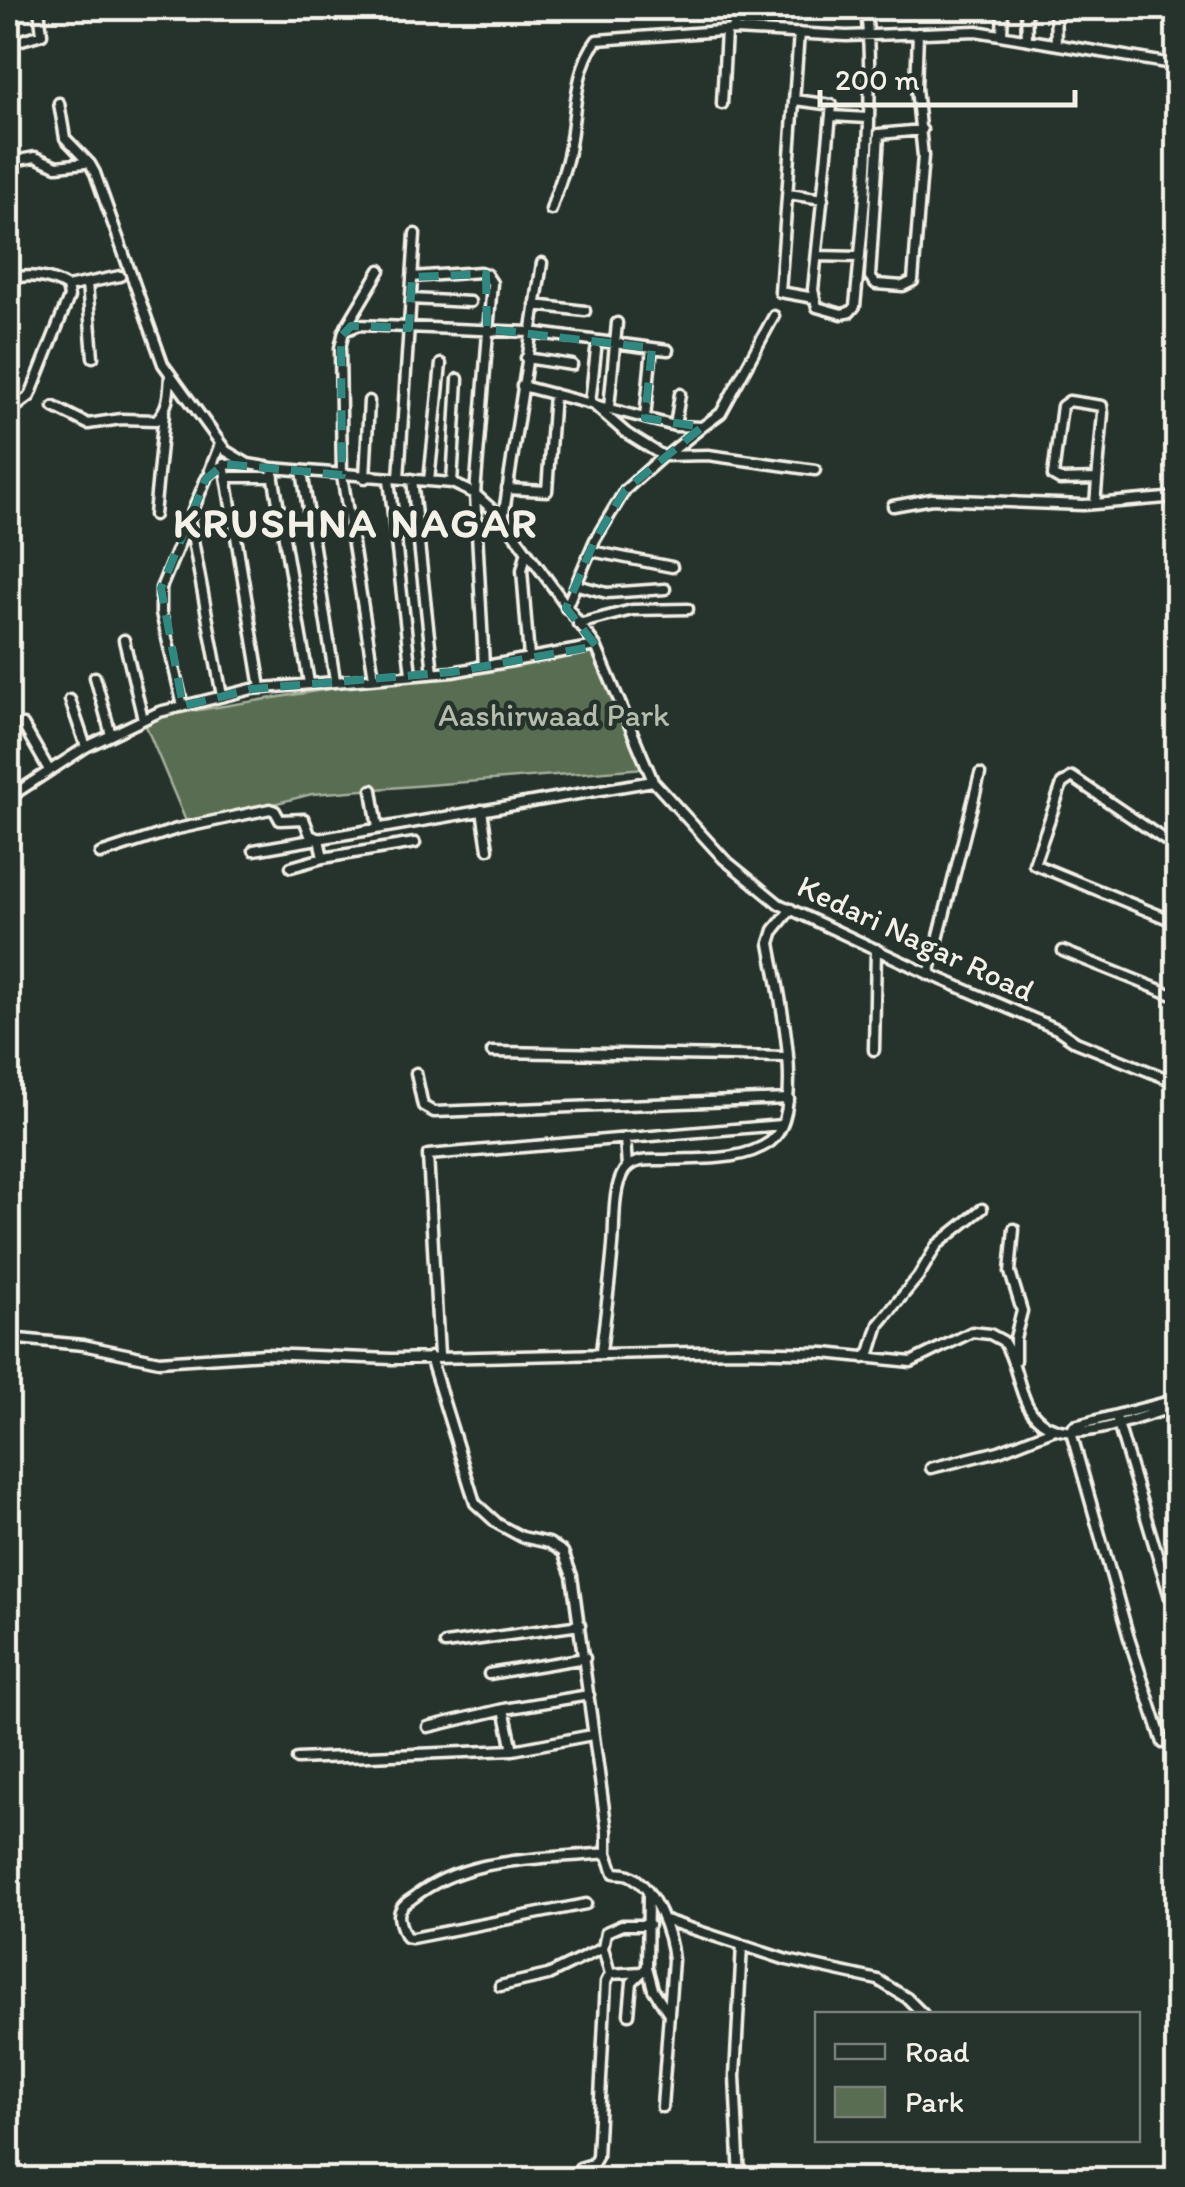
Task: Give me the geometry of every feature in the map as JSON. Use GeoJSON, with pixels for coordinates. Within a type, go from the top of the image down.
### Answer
{"type":"FeatureCollection","features":[{"type":"Feature","properties":{"kind":"street"},"geometry":{"type":"LineString","coordinates":[[8,44],[42,34],[39,8]]}},
{"type":"Feature","properties":{"kind":"street"},"geometry":{"type":"LineString","coordinates":[[794,100],[831,104],[814,298],[817,307],[842,314],[854,306],[860,257],[868,118],[866,8]]}},
{"type":"Feature","properties":{"kind":"street"},"geometry":{"type":"LineString","coordinates":[[1002,34],[1003,8]]}},
{"type":"Feature","properties":{"kind":"street"},"geometry":{"type":"LineString","coordinates":[[1026,8],[1027,38]]}},
{"type":"Feature","properties":{"kind":"street"},"geometry":{"type":"LineString","coordinates":[[1055,8],[1056,42]]}},
{"type":"Feature","properties":{"kind":"street"},"geometry":{"type":"LineString","coordinates":[[722,104],[731,9]]}},
{"type":"Feature","properties":{"kind":"street"},"geometry":{"type":"LineString","coordinates":[[551,210],[567,159],[584,68],[589,50],[597,40],[730,31],[869,35],[950,30],[1056,42],[1178,65]]}},
{"type":"Feature","properties":{"kind":"street"},"geometry":{"type":"LineString","coordinates":[[799,33],[780,292],[814,298]]}},
{"type":"Feature","properties":{"kind":"street"},"geometry":{"type":"LineString","coordinates":[[918,33],[916,88],[922,130],[913,281],[904,286],[876,284],[870,277],[879,134],[922,130]]}},
{"type":"Feature","properties":{"kind":"street","name":"Kedari Nagar Road"},"geometry":{"type":"LineString","coordinates":[[58,103],[65,138],[90,164],[163,364],[220,444],[248,464],[273,472],[412,479],[452,484],[475,494],[503,519],[596,646],[653,780],[724,858],[779,904],[930,975],[1057,1028],[1076,1042],[1178,1083]]}},
{"type":"Feature","properties":{"kind":"street"},"geometry":{"type":"LineString","coordinates":[[831,116],[868,118]]}},
{"type":"Feature","properties":{"kind":"street"},"geometry":{"type":"LineString","coordinates":[[8,162],[35,158],[56,166],[80,161],[90,164]]}},
{"type":"Feature","properties":{"kind":"street"},"geometry":{"type":"LineString","coordinates":[[788,194],[823,199]]}},
{"type":"Feature","properties":{"kind":"street"},"geometry":{"type":"LineString","coordinates":[[411,674],[394,478],[410,328],[415,234]]}},
{"type":"Feature","properties":{"kind":"street"},"geometry":{"type":"LineString","coordinates":[[817,256],[860,257]]}},
{"type":"Feature","properties":{"kind":"street"},"geometry":{"type":"LineString","coordinates":[[8,258],[9,279],[54,279],[67,287],[120,276]]}},
{"type":"Feature","properties":{"kind":"street"},"geometry":{"type":"LineString","coordinates":[[503,519],[542,263]]}},
{"type":"Feature","properties":{"kind":"street"},"geometry":{"type":"LineString","coordinates":[[374,676],[342,475],[340,348],[344,331],[380,270]]}},
{"type":"Feature","properties":{"kind":"street"},"geometry":{"type":"LineString","coordinates":[[412,276],[486,274],[492,283],[475,494],[484,666]]}},
{"type":"Feature","properties":{"kind":"street"},"geometry":{"type":"LineString","coordinates":[[87,283],[93,356]]}},
{"type":"Feature","properties":{"kind":"street"},"geometry":{"type":"LineString","coordinates":[[8,413],[30,396],[69,297],[67,287]]}},
{"type":"Feature","properties":{"kind":"street"},"geometry":{"type":"LineString","coordinates":[[411,299],[470,302]]}},
{"type":"Feature","properties":{"kind":"street"},"geometry":{"type":"LineString","coordinates":[[535,305],[585,311]]}},
{"type":"Feature","properties":{"kind":"street"},"geometry":{"type":"LineString","coordinates":[[566,608],[624,490],[721,413],[774,316]]}},
{"type":"Feature","properties":{"kind":"street"},"geometry":{"type":"LineString","coordinates":[[609,408],[617,323]]}},
{"type":"Feature","properties":{"kind":"street"},"geometry":{"type":"LineString","coordinates":[[344,331],[359,325],[530,332],[668,350]]}},
{"type":"Feature","properties":{"kind":"street"},"geometry":{"type":"LineString","coordinates":[[644,418],[652,348]]}},
{"type":"Feature","properties":{"kind":"street"},"geometry":{"type":"LineString","coordinates":[[591,403],[596,350]]}},
{"type":"Feature","properties":{"kind":"street"},"geometry":{"type":"LineString","coordinates":[[526,358],[572,365]]}},
{"type":"Feature","properties":{"kind":"street"},"geometry":{"type":"LineString","coordinates":[[429,481],[441,364]]}},
{"type":"Feature","properties":{"kind":"street"},"geometry":{"type":"LineString","coordinates":[[154,516],[170,375]]}},
{"type":"Feature","properties":{"kind":"street"},"geometry":{"type":"LineString","coordinates":[[452,484],[458,379]]}},
{"type":"Feature","properties":{"kind":"street"},"geometry":{"type":"LineString","coordinates":[[522,386],[676,426],[702,428]]}},
{"type":"Feature","properties":{"kind":"street"},"geometry":{"type":"LineString","coordinates":[[508,489],[546,491],[554,394]]}},
{"type":"Feature","properties":{"kind":"street"},"geometry":{"type":"LineString","coordinates":[[676,426],[680,394]]}},
{"type":"Feature","properties":{"kind":"street"},"geometry":{"type":"LineString","coordinates":[[1095,504],[1102,406],[1070,400],[1062,406],[1053,476],[1060,480],[1096,479]]}},
{"type":"Feature","properties":{"kind":"street"},"geometry":{"type":"LineString","coordinates":[[365,478],[369,401]]}},
{"type":"Feature","properties":{"kind":"street"},"geometry":{"type":"LineString","coordinates":[[591,403],[626,434],[664,456],[708,455],[815,470]]}},
{"type":"Feature","properties":{"kind":"street"},"geometry":{"type":"LineString","coordinates":[[54,407],[88,424],[145,422],[164,413]]}},
{"type":"Feature","properties":{"kind":"street"},"geometry":{"type":"LineString","coordinates":[[183,706],[161,614],[161,588],[220,444]]}},
{"type":"Feature","properties":{"kind":"street"},"geometry":{"type":"LineString","coordinates":[[206,479],[224,464],[248,464]]}},
{"type":"Feature","properties":{"kind":"street"},"geometry":{"type":"LineString","coordinates":[[224,464],[261,688]]}},
{"type":"Feature","properties":{"kind":"street"},"geometry":{"type":"LineString","coordinates":[[232,477],[273,472],[309,682]]}},
{"type":"Feature","properties":{"kind":"street"},"geometry":{"type":"LineString","coordinates":[[302,472],[335,680]]}},
{"type":"Feature","properties":{"kind":"street"},"geometry":{"type":"LineString","coordinates":[[412,479],[432,673]]}},
{"type":"Feature","properties":{"kind":"street"},"geometry":{"type":"LineString","coordinates":[[894,506],[932,499],[1095,504],[1178,497]]}},
{"type":"Feature","properties":{"kind":"street"},"geometry":{"type":"LineString","coordinates":[[189,521],[222,696]]}},
{"type":"Feature","properties":{"kind":"street"},"geometry":{"type":"LineString","coordinates":[[591,552],[672,567]]}},
{"type":"Feature","properties":{"kind":"street"},"geometry":{"type":"LineString","coordinates":[[526,554],[522,570],[529,658]]}},
{"type":"Feature","properties":{"kind":"street"},"geometry":{"type":"LineString","coordinates":[[577,585],[607,593],[664,588]]}},
{"type":"Feature","properties":{"kind":"street"},"geometry":{"type":"LineString","coordinates":[[578,624],[632,610],[688,609]]}},
{"type":"Feature","properties":{"kind":"street"},"geometry":{"type":"LineString","coordinates":[[124,640],[143,719]]}},
{"type":"Feature","properties":{"kind":"street"},"geometry":{"type":"LineString","coordinates":[[8,775],[12,796],[86,747],[143,719],[222,696],[309,682],[432,673],[596,646]]}},
{"type":"Feature","properties":{"kind":"street"},"geometry":{"type":"LineString","coordinates":[[95,677],[111,735]]}},
{"type":"Feature","properties":{"kind":"street"},"geometry":{"type":"LineString","coordinates":[[70,700],[86,747]]}},
{"type":"Feature","properties":{"kind":"street"},"geometry":{"type":"LineString","coordinates":[[23,725],[49,770]]}},
{"type":"Feature","properties":{"kind":"street"},"geometry":{"type":"LineString","coordinates":[[930,975],[980,774]]}},
{"type":"Feature","properties":{"kind":"street"},"geometry":{"type":"LineString","coordinates":[[1178,849],[1072,777],[1062,784],[1034,864],[1178,923]]}},
{"type":"Feature","properties":{"kind":"street"},"geometry":{"type":"LineString","coordinates":[[254,850],[653,780]]}},
{"type":"Feature","properties":{"kind":"street"},"geometry":{"type":"LineString","coordinates":[[372,790],[378,828]]}},
{"type":"Feature","properties":{"kind":"street"},"geometry":{"type":"LineString","coordinates":[[100,854],[177,829],[270,809],[280,820],[304,819],[310,834],[319,839],[323,858]]}},
{"type":"Feature","properties":{"kind":"street"},"geometry":{"type":"LineString","coordinates":[[482,810],[488,850]]}},
{"type":"Feature","properties":{"kind":"street"},"geometry":{"type":"LineString","coordinates":[[290,866],[415,842]]}},
{"type":"Feature","properties":{"kind":"street"},"geometry":{"type":"LineString","coordinates":[[601,1352],[617,1203],[627,1167],[640,1161],[726,1157],[756,1149],[772,1140],[782,1125],[788,1099],[788,1056],[770,942],[774,930],[791,909]]}},
{"type":"Feature","properties":{"kind":"street"},"geometry":{"type":"LineString","coordinates":[[874,1050],[876,949]]}},
{"type":"Feature","properties":{"kind":"street"},"geometry":{"type":"LineString","coordinates":[[1063,951],[1178,997]]}},
{"type":"Feature","properties":{"kind":"street"},"geometry":{"type":"LineString","coordinates":[[492,1052],[788,1056]]}},
{"type":"Feature","properties":{"kind":"street"},"geometry":{"type":"LineString","coordinates":[[416,1073],[422,1106],[434,1112],[788,1099]]}},
{"type":"Feature","properties":{"kind":"street"},"geometry":{"type":"LineString","coordinates":[[662,2107],[673,1960],[665,1920],[628,1874],[614,1873],[608,1854],[580,1625],[572,1576],[562,1552],[498,1524],[474,1503],[434,1357],[428,1155],[782,1125]]}},
{"type":"Feature","properties":{"kind":"street"},"geometry":{"type":"LineString","coordinates":[[625,1138],[627,1167]]}},
{"type":"Feature","properties":{"kind":"street"},"geometry":{"type":"LineString","coordinates":[[862,1359],[870,1354],[879,1324],[918,1276],[937,1245],[982,1209]]}},
{"type":"Feature","properties":{"kind":"street"},"geometry":{"type":"LineString","coordinates":[[1014,1229],[1010,1272],[1022,1311],[1015,1338],[1015,1370]]}},
{"type":"Feature","properties":{"kind":"street"},"geometry":{"type":"LineString","coordinates":[[8,1338],[62,1342],[160,1361],[265,1354],[392,1359],[554,1357],[601,1352],[824,1352],[911,1362],[972,1332],[990,1334],[1003,1341],[1035,1417],[1071,1432]]}},
{"type":"Feature","properties":{"kind":"street"},"geometry":{"type":"LineString","coordinates":[[1164,1742],[1128,1638],[1071,1432],[1074,1426],[1117,1420],[1173,1404],[1178,1432]]}},
{"type":"Feature","properties":{"kind":"street"},"geometry":{"type":"LineString","coordinates":[[1117,1420],[1178,1624]]}},
{"type":"Feature","properties":{"kind":"street"},"geometry":{"type":"LineString","coordinates":[[931,1468],[999,1451],[1056,1429]]}},
{"type":"Feature","properties":{"kind":"street"},"geometry":{"type":"LineString","coordinates":[[445,1644],[580,1625]]}},
{"type":"Feature","properties":{"kind":"street"},"geometry":{"type":"LineString","coordinates":[[489,1674],[585,1658]]}},
{"type":"Feature","properties":{"kind":"street"},"geometry":{"type":"LineString","coordinates":[[428,1726],[504,1708],[590,1695]]}},
{"type":"Feature","properties":{"kind":"street"},"geometry":{"type":"LineString","coordinates":[[504,1708],[513,1750]]}},
{"type":"Feature","properties":{"kind":"street"},"geometry":{"type":"LineString","coordinates":[[296,1759],[513,1750],[592,1735]]}},
{"type":"Feature","properties":{"kind":"street"},"geometry":{"type":"LineString","coordinates":[[586,1904],[412,1938],[406,1937],[399,1920],[402,1907],[414,1896],[436,1880],[464,1868],[608,1854]]}},
{"type":"Feature","properties":{"kind":"street"},"geometry":{"type":"LineString","coordinates":[[648,1895],[644,1969],[669,2014]]}},
{"type":"Feature","properties":{"kind":"street"},"geometry":{"type":"LineString","coordinates":[[665,1920],[788,1960],[878,1980],[921,2012]]}},
{"type":"Feature","properties":{"kind":"street"},"geometry":{"type":"LineString","coordinates":[[576,2180],[580,2168],[597,2158],[606,1982],[610,1974],[603,1948],[606,1932],[612,1927],[649,1925]]}},
{"type":"Feature","properties":{"kind":"street"},"geometry":{"type":"LineString","coordinates":[[740,2180],[735,2076],[742,1945]]}},
{"type":"Feature","properties":{"kind":"street"},"geometry":{"type":"LineString","coordinates":[[500,1986],[548,1975],[603,1948]]}},
{"type":"Feature","properties":{"kind":"street"},"geometry":{"type":"LineString","coordinates":[[610,1974],[644,1969]]}},
{"type":"Feature","properties":{"kind":"street"},"geometry":{"type":"LineString","coordinates":[[630,2014],[632,1982],[644,1969]]}},
{"type":"Feature","properties":{"kind":"highlighted area"},"geometry":{"type":"Polygon","coordinates":[[[486,274],[487,329],[652,348],[645,418],[702,427],[625,490],[595,540],[566,608],[596,646],[452,672],[252,689],[183,706],[161,588],[206,479],[224,464],[342,475],[341,337],[351,326],[409,328],[412,277],[486,274]]]}},
{"type":"Feature","properties":{"kind":"green space","name":"Aashirwaad Park"},"geometry":{"type":"Polygon","coordinates":[[[596,646],[646,768],[312,794],[188,826],[143,719],[596,646]]]}},
{"type":"Feature","properties":{"kind":"district","name":"KRUSHNA NAGAR"},"geometry":{"type":"Point","coordinates":[356,522]}}]}
